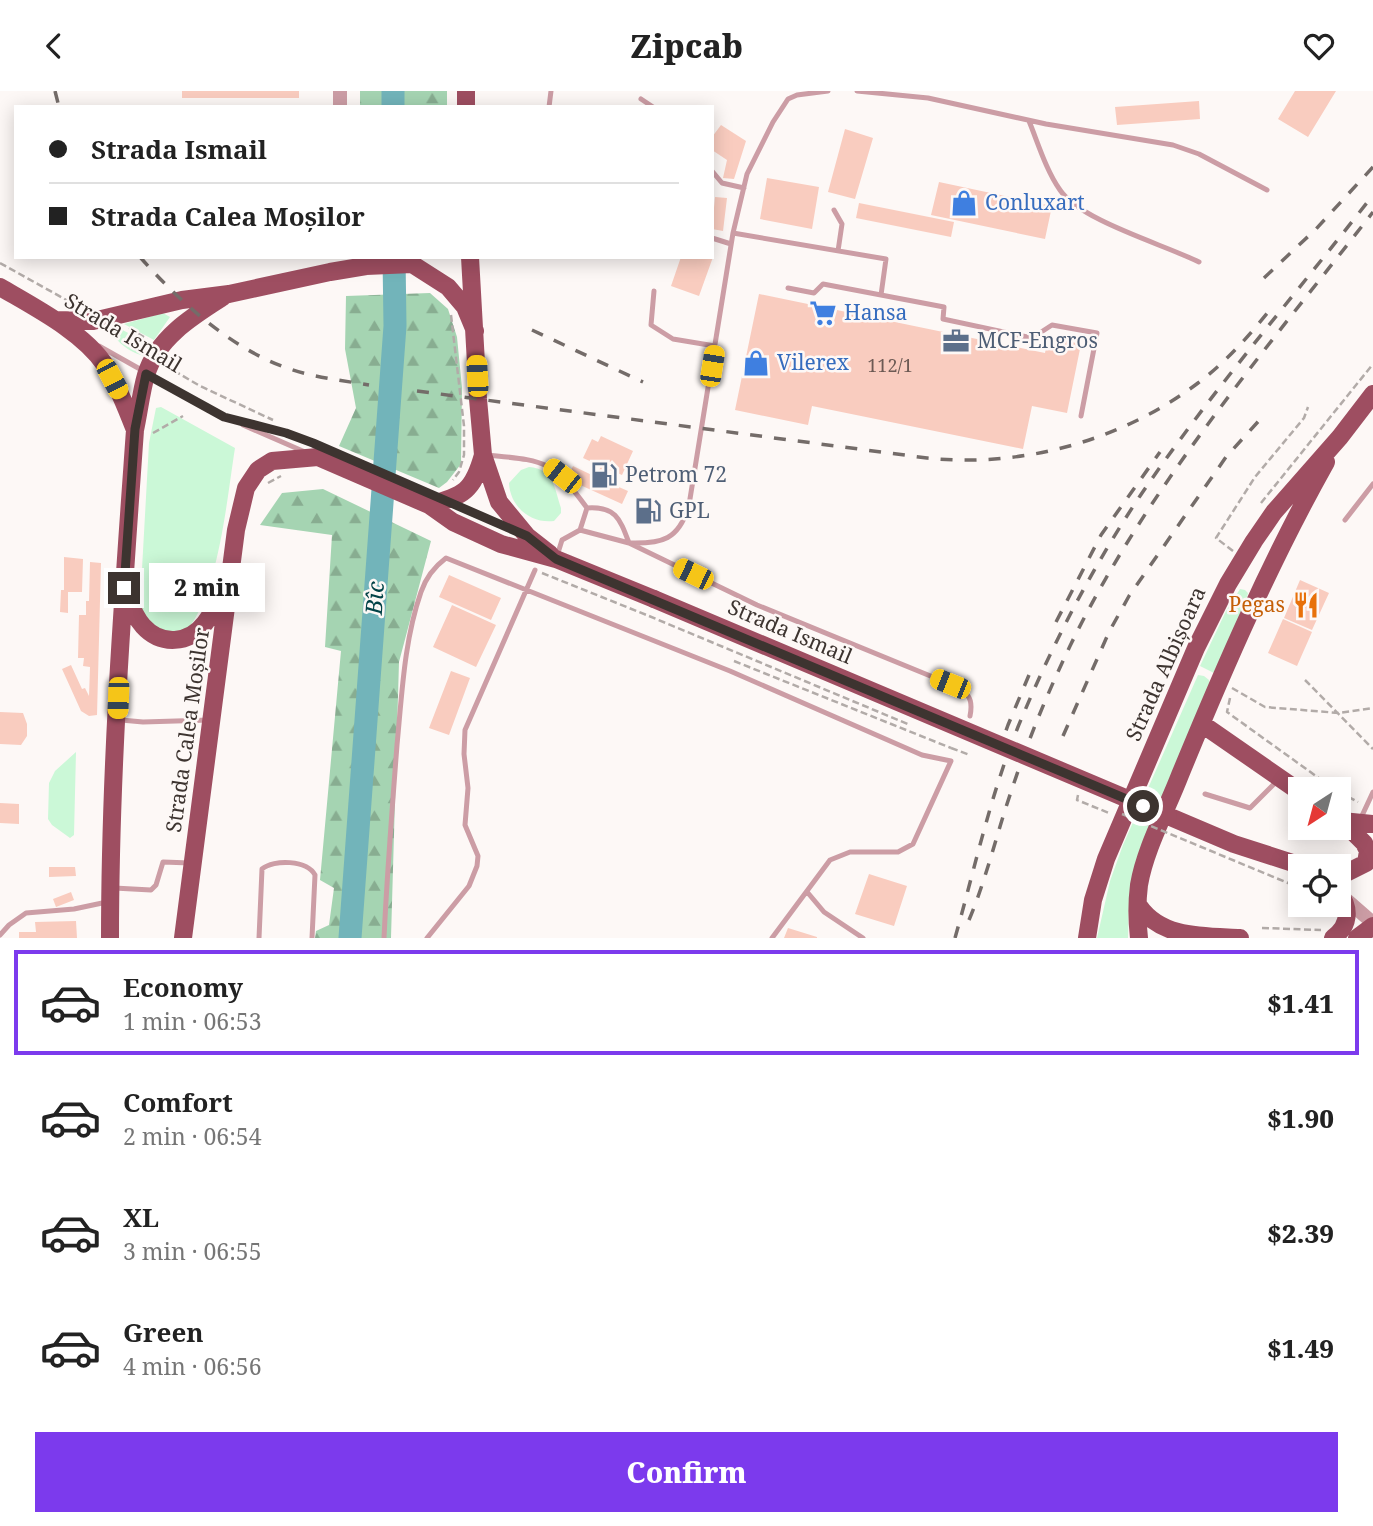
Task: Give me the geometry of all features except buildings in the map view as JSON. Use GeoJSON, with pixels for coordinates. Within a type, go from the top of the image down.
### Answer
{"type":"FeatureCollection","features":[{"type":"Feature","properties":{"kind":"main road"},"geometry":{"type":"LineString","coordinates":[[471,259],[483,455],[499,502],[527,536],[556,559]]}},
{"type":"Feature","properties":{"kind":"main road"},"geometry":{"type":"LineString","coordinates":[[56,320],[93,321],[353,264],[413,262],[448,287],[465,307],[475,331]]}},
{"type":"Feature","properties":{"kind":"main road","name":"Strada Ismail"},"geometry":{"type":"LineString","coordinates":[[0,287],[56,320]]}},
{"type":"Feature","properties":{"kind":"main road"},"geometry":{"type":"LineString","coordinates":[[110,938],[112,795],[124,588],[144,431],[146,374],[161,347],[180,326],[229,293]]}},
{"type":"Feature","properties":{"kind":"main road"},"geometry":{"type":"LineString","coordinates":[[56,320],[103,362],[144,431]]}},
{"type":"Feature","properties":{"kind":"main road","name":"Strada Albișoara"},"geometry":{"type":"LineString","coordinates":[[1087,938],[1093,900],[1106,859],[1196,648],[1228,585],[1274,512],[1340,437],[1373,394]]}},
{"type":"Feature","properties":{"kind":"main road","name":"Strada Albișoara"},"geometry":{"type":"LineString","coordinates":[[1139,938],[1140,884],[1147,856],[1258,596],[1295,517],[1340,437]]}},
{"type":"Feature","properties":{"kind":"main road"},"geometry":{"type":"LineString","coordinates":[[439,496],[456,498],[471,485],[483,455]]}},
{"type":"Feature","properties":{"kind":"main road","name":"Strada Ismail"},"geometry":{"type":"LineString","coordinates":[[318,457],[338,460],[439,496],[453,522],[501,544],[556,559],[652,608],[1234,844],[1288,861]]}},
{"type":"Feature","properties":{"kind":"main road","name":"Strada Calea Moșilor"},"geometry":{"type":"LineString","coordinates":[[183,938],[241,507],[246,488],[258,470],[272,461],[318,457]]}},
{"type":"Feature","properties":{"kind":"main road"},"geometry":{"type":"LineString","coordinates":[[124,588],[144,627],[158,638],[184,640],[206,622],[232,572]]}},
{"type":"Feature","properties":{"kind":"main road"},"geometry":{"type":"LineString","coordinates":[[1228,585],[1242,580],[1255,589],[1258,596]]}},
{"type":"Feature","properties":{"kind":"main road"},"geometry":{"type":"LineString","coordinates":[[1202,724],[1288,783]]}},
{"type":"Feature","properties":{"kind":"main road"},"geometry":{"type":"LineString","coordinates":[[1353,822],[1373,838]]}},
{"type":"Feature","properties":{"kind":"main road"},"geometry":{"type":"LineString","coordinates":[[1351,876],[1366,863],[1368,851],[1353,822]]}},
{"type":"Feature","properties":{"kind":"main road"},"geometry":{"type":"LineString","coordinates":[[1351,882],[1373,877]]}},
{"type":"Feature","properties":{"kind":"main road"},"geometry":{"type":"LineString","coordinates":[[1139,906],[1152,923],[1164,931],[1237,938]]}},
{"type":"Feature","properties":{"kind":"main road"},"geometry":{"type":"LineString","coordinates":[[1330,934],[1343,930],[1348,917]]}},
{"type":"Feature","properties":{"kind":"main road"},"geometry":{"type":"LineString","coordinates":[[1357,938],[1373,925]]}},
{"type":"Feature","properties":{"kind":"street"},"geometry":{"type":"LineString","coordinates":[[1351,898],[1373,925]]}},
{"type":"Feature","properties":{"kind":"lane"},"geometry":{"type":"LineString","coordinates":[[786,91],[788,99]]}},
{"type":"Feature","properties":{"kind":"lane"},"geometry":{"type":"LineString","coordinates":[[629,543],[659,542],[680,528],[685,518],[731,244],[747,174],[788,99],[797,95],[828,91]]}},
{"type":"Feature","properties":{"kind":"lane"},"geometry":{"type":"LineString","coordinates":[[857,91],[928,98],[1029,121],[1173,145],[1199,154],[1267,190]]}},
{"type":"Feature","properties":{"kind":"lane"},"geometry":{"type":"LineString","coordinates":[[641,99],[650,105]]}},
{"type":"Feature","properties":{"kind":"lane"},"geometry":{"type":"LineString","coordinates":[[1029,121],[1061,192],[1095,218],[1199,262]]}},
{"type":"Feature","properties":{"kind":"lane"},"geometry":{"type":"LineString","coordinates":[[714,173],[722,183],[744,188]]}},
{"type":"Feature","properties":{"kind":"lane"},"geometry":{"type":"LineString","coordinates":[[834,210],[842,224],[838,251]]}},
{"type":"Feature","properties":{"kind":"lane"},"geometry":{"type":"LineString","coordinates":[[733,233],[886,259],[881,295]]}},
{"type":"Feature","properties":{"kind":"lane"},"geometry":{"type":"LineString","coordinates":[[714,239],[731,244]]}},
{"type":"Feature","properties":{"kind":"lane"},"geometry":{"type":"LineString","coordinates":[[788,288],[814,293],[823,284],[944,307],[943,319],[1032,338],[1052,325],[1097,333],[1081,416]]}},
{"type":"Feature","properties":{"kind":"lane"},"geometry":{"type":"LineString","coordinates":[[654,291],[651,325],[673,339],[715,346]]}},
{"type":"Feature","properties":{"kind":"lane","name":"Strada Ismail"},"geometry":{"type":"LineString","coordinates":[[56,320],[224,417],[318,457]]}},
{"type":"Feature","properties":{"kind":"lane","name":"Strada Ismail"},"geometry":{"type":"LineString","coordinates":[[224,417],[286,433],[338,460]]}},
{"type":"Feature","properties":{"kind":"lane"},"geometry":{"type":"LineString","coordinates":[[483,455],[531,460],[548,465],[562,476],[587,507]]}},
{"type":"Feature","properties":{"kind":"lane"},"geometry":{"type":"LineString","coordinates":[[1345,520],[1373,484]]}},
{"type":"Feature","properties":{"kind":"lane","name":"Strada Ismail"},"geometry":{"type":"LineString","coordinates":[[439,496],[527,536]]}},
{"type":"Feature","properties":{"kind":"lane"},"geometry":{"type":"LineString","coordinates":[[587,507],[601,507],[613,513],[621,521],[629,543]]}},
{"type":"Feature","properties":{"kind":"lane"},"geometry":{"type":"LineString","coordinates":[[580,530],[587,507]]}},
{"type":"Feature","properties":{"kind":"lane"},"geometry":{"type":"LineString","coordinates":[[556,559],[562,540],[580,530],[629,543],[757,605],[962,690],[970,698],[970,716]]}},
{"type":"Feature","properties":{"kind":"lane"},"geometry":{"type":"LineString","coordinates":[[384,938],[387,866],[409,637],[421,592],[429,575],[446,558],[730,671],[922,755],[951,761],[913,844],[898,852],[849,852],[830,860],[772,938]]}},
{"type":"Feature","properties":{"kind":"lane"},"geometry":{"type":"LineString","coordinates":[[427,938],[469,886],[477,866],[478,856],[465,825],[467,788],[463,739],[525,589],[536,570]]}},
{"type":"Feature","properties":{"kind":"lane"},"geometry":{"type":"LineString","coordinates":[[117,719],[143,722],[212,720]]}},
{"type":"Feature","properties":{"kind":"lane"},"geometry":{"type":"LineString","coordinates":[[1205,794],[1250,808],[1281,778]]}},
{"type":"Feature","properties":{"kind":"lane"},"geometry":{"type":"LineString","coordinates":[[1353,822],[1367,805],[1373,792]]}},
{"type":"Feature","properties":{"kind":"lane"},"geometry":{"type":"LineString","coordinates":[[0,935],[26,913],[74,909],[111,894],[151,890],[156,885],[163,862],[193,863]]}},
{"type":"Feature","properties":{"kind":"lane"},"geometry":{"type":"LineString","coordinates":[[259,938],[262,869],[271,864],[299,863],[309,867],[314,875],[312,938]]}},
{"type":"Feature","properties":{"kind":"lane"},"geometry":{"type":"LineString","coordinates":[[807,893],[824,912],[863,938]]}},
{"type":"Feature","properties":{"kind":"path"},"geometry":{"type":"LineString","coordinates":[[0,263],[70,302],[82,305]]}},
{"type":"Feature","properties":{"kind":"path"},"geometry":{"type":"LineString","coordinates":[[439,496],[459,473],[464,455],[464,426],[450,307]]}},
{"type":"Feature","properties":{"kind":"path"},"geometry":{"type":"LineString","coordinates":[[121,323],[153,342]]}},
{"type":"Feature","properties":{"kind":"path"},"geometry":{"type":"LineString","coordinates":[[171,354],[170,369],[200,386],[283,424]]}},
{"type":"Feature","properties":{"kind":"path"},"geometry":{"type":"LineString","coordinates":[[1258,507],[1271,487],[1373,364]]}},
{"type":"Feature","properties":{"kind":"path"},"geometry":{"type":"LineString","coordinates":[[1245,492],[1304,418],[1308,407]]}},
{"type":"Feature","properties":{"kind":"path"},"geometry":{"type":"LineString","coordinates":[[144,431],[183,417]]}},
{"type":"Feature","properties":{"kind":"path"},"geometry":{"type":"LineString","coordinates":[[266,485],[282,476]]}},
{"type":"Feature","properties":{"kind":"path"},"geometry":{"type":"LineString","coordinates":[[1230,549],[1234,543]]}},
{"type":"Feature","properties":{"kind":"path"},"geometry":{"type":"LineString","coordinates":[[536,570],[652,608]]}},
{"type":"Feature","properties":{"kind":"path"},"geometry":{"type":"LineString","coordinates":[[734,661],[951,748],[970,755],[971,750]]}},
{"type":"Feature","properties":{"kind":"path"},"geometry":{"type":"LineString","coordinates":[[1305,680],[1373,749]]}},
{"type":"Feature","properties":{"kind":"path"},"geometry":{"type":"LineString","coordinates":[[1317,777],[1227,712],[1233,687],[1265,707],[1339,712],[1373,708]]}},
{"type":"Feature","properties":{"kind":"path"},"geometry":{"type":"LineString","coordinates":[[1078,795],[1077,800],[1101,810]]}},
{"type":"Feature","properties":{"kind":"path"},"geometry":{"type":"LineString","coordinates":[[1351,798],[1367,805]]}},
{"type":"Feature","properties":{"kind":"path"},"geometry":{"type":"LineString","coordinates":[[1262,928],[1330,934]]}},
{"type":"Feature","properties":{"kind":"green space"},"geometry":{"type":"Polygon","coordinates":[[[360,91],[447,91],[447,105],[360,105],[360,91]]]}},
{"type":"Feature","properties":{"kind":"green space"},"geometry":{"type":"Polygon","coordinates":[[[430,293],[448,309],[457,337],[462,388],[461,464],[439,488],[339,446],[356,408],[345,349],[346,296],[430,293]]]}},
{"type":"Feature","properties":{"kind":"green space"},"geometry":{"type":"Polygon","coordinates":[[[163,313],[170,317],[154,340],[124,324],[163,313]]]}},
{"type":"Feature","properties":{"kind":"green space"},"geometry":{"type":"Polygon","coordinates":[[[115,326],[149,344],[150,348],[145,356],[121,344],[112,331],[115,326]]]}},
{"type":"Feature","properties":{"kind":"green space"},"geometry":{"type":"Polygon","coordinates":[[[161,407],[235,448],[220,543],[207,591],[199,612],[188,629],[170,631],[153,626],[140,605],[149,443],[156,408],[161,407]]]}},
{"type":"Feature","properties":{"kind":"green space"},"geometry":{"type":"Polygon","coordinates":[[[529,467],[544,471],[552,480],[561,508],[561,513],[554,521],[537,520],[529,516],[513,499],[509,483],[521,470],[529,467]]]}},
{"type":"Feature","properties":{"kind":"green space"},"geometry":{"type":"Polygon","coordinates":[[[323,489],[431,541],[399,662],[391,938],[315,938],[316,931],[329,925],[334,888],[320,880],[341,651],[325,647],[332,535],[260,525],[282,493],[323,489]]]}},
{"type":"Feature","properties":{"kind":"green space"},"geometry":{"type":"Polygon","coordinates":[[[1240,589],[1248,593],[1246,601],[1214,673],[1200,666],[1226,611],[1240,589]]]}},
{"type":"Feature","properties":{"kind":"green space"},"geometry":{"type":"Polygon","coordinates":[[[1198,675],[1209,680],[1210,686],[1133,873],[1128,938],[1097,938],[1110,881],[1123,845],[1198,675]]]}},
{"type":"Feature","properties":{"kind":"green space"},"geometry":{"type":"Polygon","coordinates":[[[76,752],[74,835],[70,838],[48,819],[49,783],[55,771],[76,752]]]}},
{"type":"Feature","properties":{"kind":"waterway","name":"Bîc"},"geometry":{"type":"LineString","coordinates":[[393,91],[393,105]]}},
{"type":"Feature","properties":{"kind":"waterway","name":"Bîc"},"geometry":{"type":"LineString","coordinates":[[350,938],[395,326],[394,259]]}},
{"type":"Feature","properties":{"kind":"railway"},"geometry":{"type":"LineString","coordinates":[[55,91],[58,105]]}},
{"type":"Feature","properties":{"kind":"railway"},"geometry":{"type":"LineString","coordinates":[[1264,278],[1316,229],[1373,167]]}},
{"type":"Feature","properties":{"kind":"railway"},"geometry":{"type":"LineString","coordinates":[[955,938],[993,798],[1012,742],[1048,658],[1091,576],[1140,496],[1195,419],[1373,195]]}},
{"type":"Feature","properties":{"kind":"railway"},"geometry":{"type":"LineString","coordinates":[[969,920],[1032,734],[1070,646],[1101,587],[1171,475],[1210,421],[1373,212]]}},
{"type":"Feature","properties":{"kind":"railway"},"geometry":{"type":"LineString","coordinates":[[142,259],[188,306],[243,347],[284,367],[369,385]]}},
{"type":"Feature","properties":{"kind":"railway"},"geometry":{"type":"LineString","coordinates":[[417,391],[927,458],[999,459],[1069,446],[1137,421],[1208,375],[1236,349],[1269,311]]}},
{"type":"Feature","properties":{"kind":"railway"},"geometry":{"type":"LineString","coordinates":[[532,330],[643,382]]}},
{"type":"Feature","properties":{"kind":"railway"},"geometry":{"type":"LineString","coordinates":[[1063,736],[1109,632],[1129,596],[1226,457],[1265,414]]}},
{"type":"Feature","properties":{"kind":"railway"},"geometry":{"type":"LineString","coordinates":[[1056,622],[1101,535],[1160,452]]}},
{"type":"Feature","properties":{"kind":"railway"},"geometry":{"type":"LineString","coordinates":[[998,753],[1029,675]]}},
{"type":"Feature","properties":{"kind":"place","name":"Conluxart"},"geometry":{"type":"Point","coordinates":[964,203]}},
{"type":"Feature","properties":{"kind":"place","name":"Hansa"},"geometry":{"type":"Point","coordinates":[823,313]}},
{"type":"Feature","properties":{"kind":"place","name":"MCF-Engros"},"geometry":{"type":"Point","coordinates":[956,341]}},
{"type":"Feature","properties":{"kind":"place","name":"Vilerex"},"geometry":{"type":"Point","coordinates":[756,363]}},
{"type":"Feature","properties":{"kind":"place","name":"Petrom 72"},"geometry":{"type":"Point","coordinates":[604,475]}},
{"type":"Feature","properties":{"kind":"place","name":"GPL"},"geometry":{"type":"Point","coordinates":[648,511]}},
{"type":"Feature","properties":{"kind":"place","name":"Pegas"},"geometry":{"type":"Point","coordinates":[1306,605]}},
{"type":"Feature","properties":{"kind":"route"},"geometry":{"type":"LineString","coordinates":[[124,588],[135,429],[146,374],[224,417],[313,443],[527,536],[556,559],[1143,806]]}}]}
